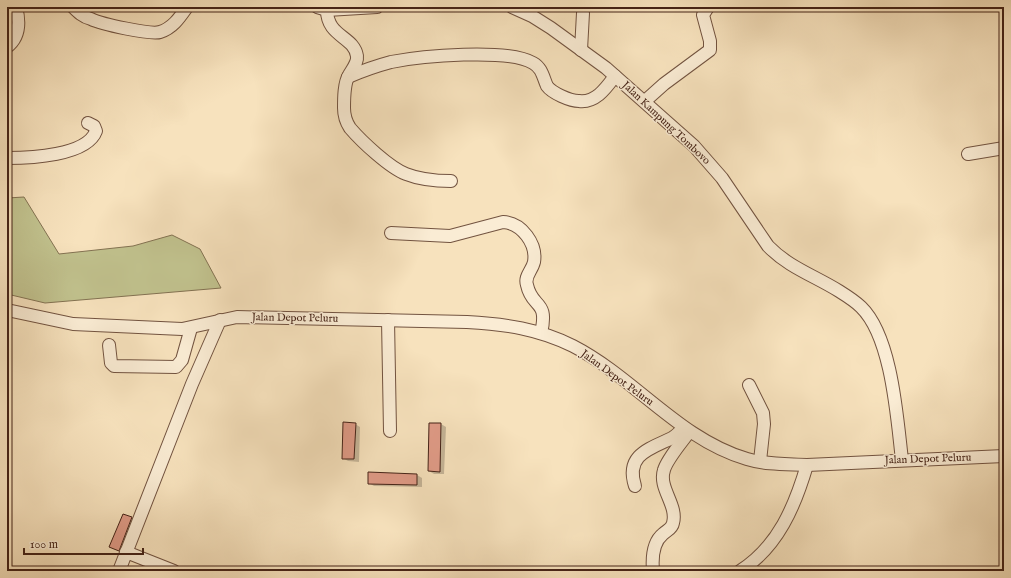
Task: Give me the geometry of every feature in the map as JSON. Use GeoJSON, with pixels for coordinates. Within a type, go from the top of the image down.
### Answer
{"type":"FeatureCollection","features":[{"type":"Feature","properties":{"kind":"street"},"geometry":{"type":"LineString","coordinates":[[7,47],[13,42],[18,32],[19,25],[16,7]]}},
{"type":"Feature","properties":{"kind":"street"},"geometry":{"type":"LineString","coordinates":[[73,7],[91,20],[134,31],[159,32],[170,28],[187,7]]}},
{"type":"Feature","properties":{"kind":"street"},"geometry":{"type":"LineString","coordinates":[[377,7],[322,8],[330,25],[356,52],[358,59],[348,77],[344,111],[350,127],[390,163],[405,174],[430,181],[451,181]]}},
{"type":"Feature","properties":{"kind":"street","name":"Jalan Kampung Tombovo"},"geometry":{"type":"LineString","coordinates":[[512,7],[532,16],[581,50],[645,101],[714,168],[759,234],[776,254],[852,300],[862,308],[880,335],[885,353],[896,410],[902,460]]}},
{"type":"Feature","properties":{"kind":"street"},"geometry":{"type":"LineString","coordinates":[[645,101],[664,84],[710,50],[710,41],[703,15],[708,7]]}},
{"type":"Feature","properties":{"kind":"street"},"geometry":{"type":"LineString","coordinates":[[581,50],[584,13]]}},
{"type":"Feature","properties":{"kind":"street"},"geometry":{"type":"LineString","coordinates":[[348,77],[378,66],[412,59],[473,55],[512,55],[535,63],[551,90],[578,101],[585,101],[598,96],[615,76]]}},
{"type":"Feature","properties":{"kind":"street"},"geometry":{"type":"LineString","coordinates":[[7,158],[48,156],[82,146],[94,135],[96,131],[94,126],[88,123]]}},
{"type":"Feature","properties":{"kind":"street"},"geometry":{"type":"LineString","coordinates":[[968,154],[1004,148]]}},
{"type":"Feature","properties":{"kind":"street"},"geometry":{"type":"LineString","coordinates":[[391,233],[450,236],[504,222],[511,222],[519,227],[533,246],[534,263],[526,281],[528,292],[544,312],[541,333]]}},
{"type":"Feature","properties":{"kind":"street","name":"Jalan Depot Peluru"},"geometry":{"type":"LineString","coordinates":[[7,310],[73,324],[182,329],[237,317],[504,324],[541,333],[574,347],[600,363],[687,430],[728,451],[748,459],[808,465],[1004,456]]}},
{"type":"Feature","properties":{"kind":"street"},"geometry":{"type":"LineString","coordinates":[[119,571],[192,384],[220,320]]}},
{"type":"Feature","properties":{"kind":"street"},"geometry":{"type":"LineString","coordinates":[[388,320],[390,431]]}},
{"type":"Feature","properties":{"kind":"street"},"geometry":{"type":"LineString","coordinates":[[109,345],[110,363],[114,366],[176,367],[182,360],[191,328]]}},
{"type":"Feature","properties":{"kind":"street"},"geometry":{"type":"LineString","coordinates":[[749,385],[763,413],[764,424],[760,461]]}},
{"type":"Feature","properties":{"kind":"street"},"geometry":{"type":"LineString","coordinates":[[635,486],[632,466],[639,456],[657,444],[687,430]]}},
{"type":"Feature","properties":{"kind":"street"},"geometry":{"type":"LineString","coordinates":[[653,571],[653,553],[659,538],[671,528],[674,521],[670,502],[663,482],[664,469],[687,430]]}},
{"type":"Feature","properties":{"kind":"street"},"geometry":{"type":"LineString","coordinates":[[740,571],[755,561],[774,540],[785,524],[799,492],[808,465]]}},
{"type":"Feature","properties":{"kind":"street"},"geometry":{"type":"LineString","coordinates":[[126,552],[174,571]]}},
{"type":"Feature","properties":{"kind":"green space"},"geometry":{"type":"Polygon","coordinates":[[[24,197],[59,254],[133,246],[172,235],[200,249],[221,288],[45,303],[7,294],[7,198],[24,197]]]}},
{"type":"Feature","properties":{"kind":"building"},"geometry":{"type":"Polygon","coordinates":[[[343,422],[356,423],[354,459],[342,459],[343,422]]]}},
{"type":"Feature","properties":{"kind":"building"},"geometry":{"type":"Polygon","coordinates":[[[429,423],[441,423],[440,472],[428,471],[429,423]]]}},
{"type":"Feature","properties":{"kind":"building"},"geometry":{"type":"Polygon","coordinates":[[[368,472],[417,474],[417,485],[368,484],[368,472]]]}},
{"type":"Feature","properties":{"kind":"building"},"geometry":{"type":"Polygon","coordinates":[[[123,514],[132,517],[119,551],[109,547],[123,514]]]}}]}
